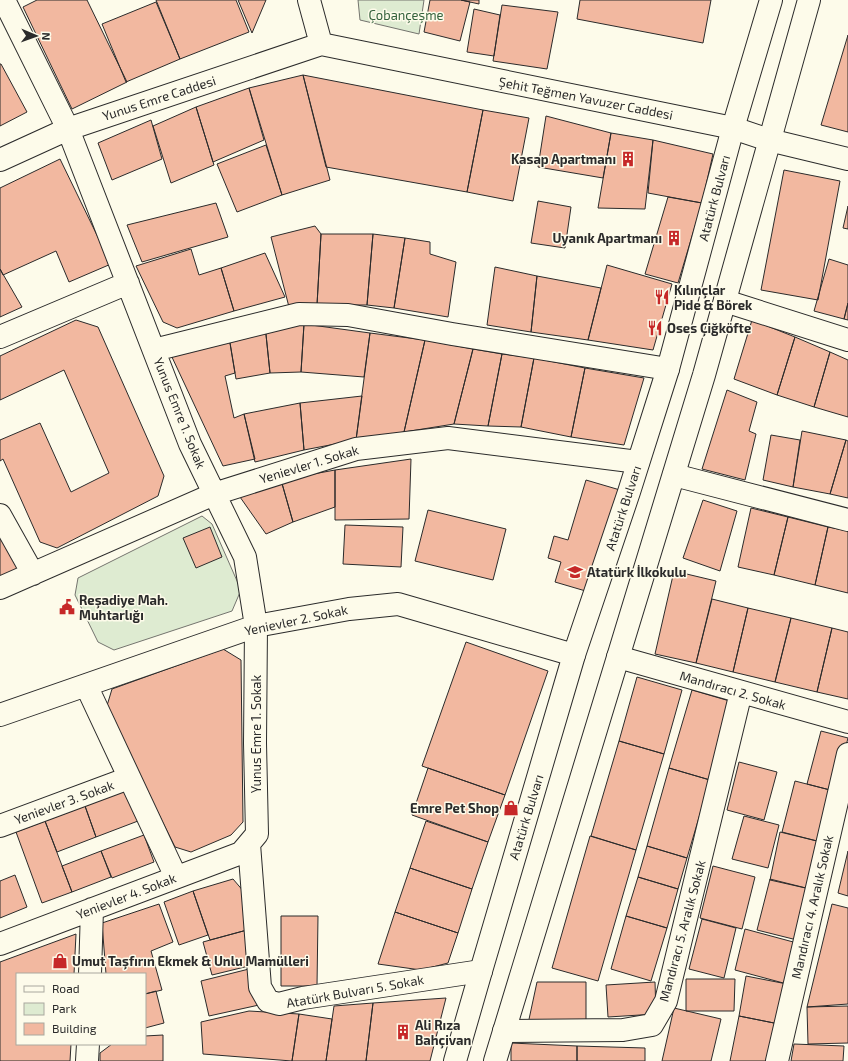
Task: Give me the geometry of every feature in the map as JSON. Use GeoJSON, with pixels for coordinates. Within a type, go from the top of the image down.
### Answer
{"type":"FeatureCollection","features":[{"type":"Feature","properties":{"kind":"street","name":"Yunus Emre 1. Sokak"},"geometry":{"type":"LineString","coordinates":[[4,0],[68,129],[190,444],[245,557],[256,626],[255,743],[257,834],[249,844]]}},
{"type":"Feature","properties":{"kind":"street"},"geometry":{"type":"LineString","coordinates":[[309,0],[321,44]]}},
{"type":"Feature","properties":{"kind":"street","name":"Atatürk Bulvarı"},"geometry":{"type":"LineString","coordinates":[[456,1061],[574,655],[629,492],[668,369],[733,128],[771,0]]}},
{"type":"Feature","properties":{"kind":"street"},"geometry":{"type":"LineString","coordinates":[[495,1061],[674,475],[725,301],[809,0]]}},
{"type":"Feature","properties":{"kind":"street","name":"Yunus Emre Caddesi"},"geometry":{"type":"LineString","coordinates":[[0,160],[68,129],[321,44]]}},
{"type":"Feature","properties":{"kind":"street","name":"Şehit Teğmen Yavuzer Caddesi"},"geometry":{"type":"LineString","coordinates":[[321,44],[733,128],[770,140],[848,159]]}},
{"type":"Feature","properties":{"kind":"street"},"geometry":{"type":"LineString","coordinates":[[0,337],[128,283]]}},
{"type":"Feature","properties":{"kind":"street"},"geometry":{"type":"LineString","coordinates":[[725,301],[848,340]]}},
{"type":"Feature","properties":{"kind":"street"},"geometry":{"type":"LineString","coordinates":[[154,350],[300,314],[348,315],[668,369]]}},
{"type":"Feature","properties":{"kind":"street","name":"Yenievler 1. Sokak"},"geometry":{"type":"LineString","coordinates":[[0,588],[214,494],[356,448],[448,438],[638,462]]}},
{"type":"Feature","properties":{"kind":"street"},"geometry":{"type":"LineString","coordinates":[[674,475],[848,520]]}},
{"type":"Feature","properties":{"kind":"street"},"geometry":{"type":"LineString","coordinates":[[0,515],[32,574]]}},
{"type":"Feature","properties":{"kind":"street","name":"Yenievler 2. Sokak"},"geometry":{"type":"LineString","coordinates":[[0,715],[256,626],[349,609],[398,604],[574,655]]}},
{"type":"Feature","properties":{"kind":"street","name":"Mandıracı 2. Sokak"},"geometry":{"type":"LineString","coordinates":[[618,657],[848,722]]}},
{"type":"Feature","properties":{"kind":"street"},"geometry":{"type":"LineString","coordinates":[[86,685],[176,877]]}},
{"type":"Feature","properties":{"kind":"street","name":"Mandıracı 5. Aralık Sokak"},"geometry":{"type":"LineString","coordinates":[[504,1031],[623,1030],[652,1025],[666,1001],[741,692]]}},
{"type":"Feature","properties":{"kind":"street","name":"Mandıracı 4. Aralık Sokak"},"geometry":{"type":"LineString","coordinates":[[776,1061],[848,754]]}},
{"type":"Feature","properties":{"kind":"street","name":"Yenievler 3. Sokak"},"geometry":{"type":"LineString","coordinates":[[0,826],[129,778]]}},
{"type":"Feature","properties":{"kind":"street","name":"Yenievler 4. Sokak"},"geometry":{"type":"LineString","coordinates":[[0,944],[241,853],[249,844]]}},
{"type":"Feature","properties":{"kind":"street","name":"Atatürk Bulvarı 5. Sokak"},"geometry":{"type":"LineString","coordinates":[[249,844],[260,987],[268,1001],[279,1004],[303,998],[481,971]]}},
{"type":"Feature","properties":{"kind":"street"},"geometry":{"type":"LineString","coordinates":[[90,973],[92,909]]}},
{"type":"Feature","properties":{"kind":"street"},"geometry":{"type":"LineString","coordinates":[[87,1061],[88,1045]]}},
{"type":"Feature","properties":{"kind":"green space","name":"Çobançeşme"},"geometry":{"type":"Polygon","coordinates":[[[358,0],[424,0],[419,34],[360,20],[358,0]]]}},
{"type":"Feature","properties":{"kind":"green space"},"geometry":{"type":"Polygon","coordinates":[[[202,516],[212,524],[241,590],[232,611],[114,650],[98,642],[75,595],[78,578],[202,516]]]}},
{"type":"Feature","properties":{"kind":"building"},"geometry":{"type":"Polygon","coordinates":[[[37,0],[87,0],[127,82],[72,109],[23,7],[37,0]]]}},
{"type":"Feature","properties":{"kind":"building"},"geometry":{"type":"Polygon","coordinates":[[[156,0],[236,0],[249,32],[180,59],[156,0]]]}},
{"type":"Feature","properties":{"kind":"building"},"geometry":{"type":"Polygon","coordinates":[[[238,0],[266,0],[252,33],[238,0]]]}},
{"type":"Feature","properties":{"kind":"building"},"geometry":{"type":"Polygon","coordinates":[[[430,0],[461,0],[470,2],[460,41],[424,32],[430,0]]]}},
{"type":"Feature","properties":{"kind":"building"},"geometry":{"type":"Polygon","coordinates":[[[461,0],[479,0],[479,4],[461,0]]]}},
{"type":"Feature","properties":{"kind":"building"},"geometry":{"type":"Polygon","coordinates":[[[580,0],[711,0],[703,43],[577,19],[580,0]]]}},
{"type":"Feature","properties":{"kind":"building"},"geometry":{"type":"Polygon","coordinates":[[[156,2],[180,59],[126,82],[102,24],[156,2]]]}},
{"type":"Feature","properties":{"kind":"building"},"geometry":{"type":"Polygon","coordinates":[[[502,5],[558,12],[547,69],[493,61],[502,5]]]}},
{"type":"Feature","properties":{"kind":"building"},"geometry":{"type":"Polygon","coordinates":[[[474,9],[500,15],[494,56],[467,52],[474,9]]]}},
{"type":"Feature","properties":{"kind":"building"},"geometry":{"type":"Polygon","coordinates":[[[848,35],[848,132],[821,125],[848,35]]]}},
{"type":"Feature","properties":{"kind":"building"},"geometry":{"type":"Polygon","coordinates":[[[0,64],[27,112],[0,126],[0,64]]]}},
{"type":"Feature","properties":{"kind":"building"},"geometry":{"type":"Polygon","coordinates":[[[303,75],[483,110],[467,192],[326,167],[303,75]]]}},
{"type":"Feature","properties":{"kind":"building"},"geometry":{"type":"Polygon","coordinates":[[[303,75],[330,180],[282,195],[249,88],[303,75]]]}},
{"type":"Feature","properties":{"kind":"building"},"geometry":{"type":"Polygon","coordinates":[[[249,88],[264,140],[213,162],[196,107],[249,88]]]}},
{"type":"Feature","properties":{"kind":"building"},"geometry":{"type":"Polygon","coordinates":[[[196,107],[214,165],[171,183],[153,126],[196,107]]]}},
{"type":"Feature","properties":{"kind":"building"},"geometry":{"type":"Polygon","coordinates":[[[483,110],[529,118],[513,201],[467,192],[483,110]]]}},
{"type":"Feature","properties":{"kind":"building"},"geometry":{"type":"Polygon","coordinates":[[[546,116],[611,133],[603,178],[538,167],[546,116]]]}},
{"type":"Feature","properties":{"kind":"building"},"geometry":{"type":"Polygon","coordinates":[[[151,120],[162,159],[112,180],[98,143],[151,120]]]}},
{"type":"Feature","properties":{"kind":"building","name":"Kasap Apartmanı"},"geometry":{"type":"Polygon","coordinates":[[[611,133],[653,140],[645,209],[598,208],[611,133]]]}},
{"type":"Feature","properties":{"kind":"building"},"geometry":{"type":"Polygon","coordinates":[[[653,140],[713,154],[702,203],[648,193],[653,140]]]}},
{"type":"Feature","properties":{"kind":"building"},"geometry":{"type":"Polygon","coordinates":[[[266,145],[282,195],[237,212],[217,164],[266,145]]]}},
{"type":"Feature","properties":{"kind":"building"},"geometry":{"type":"Polygon","coordinates":[[[60,159],[111,264],[69,282],[56,251],[3,275],[0,269],[0,188],[60,159]]]}},
{"type":"Feature","properties":{"kind":"building"},"geometry":{"type":"Polygon","coordinates":[[[784,170],[840,181],[818,300],[761,290],[784,170]]]}},
{"type":"Feature","properties":{"kind":"building","name":"Uyanık Apartmanı"},"geometry":{"type":"Polygon","coordinates":[[[668,197],[702,203],[678,283],[645,274],[668,197]]]}},
{"type":"Feature","properties":{"kind":"building"},"geometry":{"type":"Polygon","coordinates":[[[538,201],[571,207],[565,248],[531,243],[538,201]]]}},
{"type":"Feature","properties":{"kind":"building"},"geometry":{"type":"Polygon","coordinates":[[[216,203],[228,237],[142,262],[127,225],[216,203]]]}},
{"type":"Feature","properties":{"kind":"building"},"geometry":{"type":"Polygon","coordinates":[[[848,206],[848,229],[843,228],[848,206]]]}},
{"type":"Feature","properties":{"kind":"building"},"geometry":{"type":"Polygon","coordinates":[[[315,226],[321,234],[317,305],[289,307],[271,237],[315,226]]]}},
{"type":"Feature","properties":{"kind":"building"},"geometry":{"type":"Polygon","coordinates":[[[321,234],[373,234],[367,305],[317,305],[321,234]]]}},
{"type":"Feature","properties":{"kind":"building"},"geometry":{"type":"Polygon","coordinates":[[[373,234],[405,238],[394,308],[367,305],[373,234]]]}},
{"type":"Feature","properties":{"kind":"building"},"geometry":{"type":"Polygon","coordinates":[[[405,238],[430,242],[430,254],[456,262],[448,317],[394,308],[405,238]]]}},
{"type":"Feature","properties":{"kind":"building"},"geometry":{"type":"Polygon","coordinates":[[[191,249],[199,275],[221,268],[234,311],[177,328],[163,322],[136,266],[191,249]]]}},
{"type":"Feature","properties":{"kind":"building"},"geometry":{"type":"Polygon","coordinates":[[[265,253],[285,297],[234,311],[221,268],[265,253]]]}},
{"type":"Feature","properties":{"kind":"building"},"geometry":{"type":"Polygon","coordinates":[[[829,259],[848,265],[848,303],[844,319],[814,311],[829,259]]]}},
{"type":"Feature","properties":{"kind":"building"},"geometry":{"type":"Polygon","coordinates":[[[607,265],[672,284],[653,350],[588,340],[607,265]]]}},
{"type":"Feature","properties":{"kind":"building"},"geometry":{"type":"Polygon","coordinates":[[[495,267],[537,276],[531,332],[487,325],[495,267]]]}},
{"type":"Feature","properties":{"kind":"building"},"geometry":{"type":"Polygon","coordinates":[[[0,269],[22,307],[0,317],[0,269]]]}},
{"type":"Feature","properties":{"kind":"building"},"geometry":{"type":"Polygon","coordinates":[[[537,276],[601,288],[588,340],[531,332],[537,276]]]}},
{"type":"Feature","properties":{"kind":"building"},"geometry":{"type":"Polygon","coordinates":[[[848,303],[848,320],[844,319],[848,303]]]}},
{"type":"Feature","properties":{"kind":"building"},"geometry":{"type":"Polygon","coordinates":[[[76,320],[98,327],[164,476],[158,496],[57,548],[40,542],[3,459],[0,461],[0,440],[40,423],[71,492],[109,473],[64,370],[0,400],[0,356],[76,320]]]}},
{"type":"Feature","properties":{"kind":"building"},"geometry":{"type":"Polygon","coordinates":[[[752,320],[795,337],[777,395],[734,379],[752,320]]]}},
{"type":"Feature","properties":{"kind":"building"},"geometry":{"type":"Polygon","coordinates":[[[304,324],[370,333],[364,377],[301,372],[304,324]]]}},
{"type":"Feature","properties":{"kind":"building"},"geometry":{"type":"Polygon","coordinates":[[[304,324],[301,372],[270,373],[265,325],[304,324]]]}},
{"type":"Feature","properties":{"kind":"building"},"geometry":{"type":"Polygon","coordinates":[[[265,325],[270,373],[236,379],[229,337],[265,325]]]}},
{"type":"Feature","properties":{"kind":"building"},"geometry":{"type":"Polygon","coordinates":[[[370,333],[425,340],[404,432],[356,440],[370,333]]]}},
{"type":"Feature","properties":{"kind":"building"},"geometry":{"type":"Polygon","coordinates":[[[229,337],[235,373],[225,376],[234,418],[244,414],[255,459],[223,466],[171,355],[229,337]]]}},
{"type":"Feature","properties":{"kind":"building"},"geometry":{"type":"Polygon","coordinates":[[[795,337],[830,352],[814,407],[777,395],[795,337]]]}},
{"type":"Feature","properties":{"kind":"building"},"geometry":{"type":"Polygon","coordinates":[[[425,340],[473,349],[454,424],[404,432],[425,340]]]}},
{"type":"Feature","properties":{"kind":"building"},"geometry":{"type":"Polygon","coordinates":[[[473,349],[502,354],[488,426],[454,424],[473,349]]]}},
{"type":"Feature","properties":{"kind":"building"},"geometry":{"type":"Polygon","coordinates":[[[830,352],[848,360],[848,417],[814,407],[830,352]]]}},
{"type":"Feature","properties":{"kind":"building"},"geometry":{"type":"Polygon","coordinates":[[[502,354],[534,358],[521,427],[488,426],[502,354]]]}},
{"type":"Feature","properties":{"kind":"building"},"geometry":{"type":"Polygon","coordinates":[[[534,358],[585,368],[571,437],[521,427],[534,358]]]}},
{"type":"Feature","properties":{"kind":"building"},"geometry":{"type":"Polygon","coordinates":[[[585,368],[644,378],[624,445],[571,437],[585,368]]]}},
{"type":"Feature","properties":{"kind":"building"},"geometry":{"type":"Polygon","coordinates":[[[727,390],[757,402],[749,431],[756,434],[745,480],[702,469],[727,390]]]}},
{"type":"Feature","properties":{"kind":"building"},"geometry":{"type":"Polygon","coordinates":[[[362,396],[356,440],[304,450],[300,403],[362,396]]]}},
{"type":"Feature","properties":{"kind":"building"},"geometry":{"type":"Polygon","coordinates":[[[300,403],[304,450],[255,462],[244,414],[300,403]]]}},
{"type":"Feature","properties":{"kind":"building"},"geometry":{"type":"Polygon","coordinates":[[[802,431],[846,440],[830,494],[793,487],[802,431]]]}},
{"type":"Feature","properties":{"kind":"building"},"geometry":{"type":"Polygon","coordinates":[[[771,435],[800,440],[793,487],[763,480],[771,435]]]}},
{"type":"Feature","properties":{"kind":"building"},"geometry":{"type":"Polygon","coordinates":[[[846,440],[848,441],[848,498],[830,494],[846,440]]]}},
{"type":"Feature","properties":{"kind":"building"},"geometry":{"type":"Polygon","coordinates":[[[411,459],[409,519],[335,520],[335,470],[411,459]]]}},
{"type":"Feature","properties":{"kind":"building"},"geometry":{"type":"Polygon","coordinates":[[[335,470],[335,507],[293,522],[281,480],[335,470]]]}},
{"type":"Feature","properties":{"kind":"building"},"geometry":{"type":"Polygon","coordinates":[[[281,480],[293,522],[266,534],[240,497],[281,480]]]}},
{"type":"Feature","properties":{"kind":"building"},"geometry":{"type":"Polygon","coordinates":[[[586,480],[620,490],[589,592],[555,582],[561,562],[548,558],[554,536],[568,540],[586,480]]]}},
{"type":"Feature","properties":{"kind":"building"},"geometry":{"type":"Polygon","coordinates":[[[703,500],[737,511],[720,571],[683,558],[703,500]]]}},
{"type":"Feature","properties":{"kind":"building"},"geometry":{"type":"Polygon","coordinates":[[[751,508],[788,517],[774,575],[738,567],[751,508]]]}},
{"type":"Feature","properties":{"kind":"building"},"geometry":{"type":"Polygon","coordinates":[[[428,510],[506,529],[493,580],[415,561],[428,510]]]}},
{"type":"Feature","properties":{"kind":"building"},"geometry":{"type":"Polygon","coordinates":[[[788,517],[828,527],[815,585],[774,575],[788,517]]]}},
{"type":"Feature","properties":{"kind":"building"},"geometry":{"type":"Polygon","coordinates":[[[345,525],[403,527],[401,567],[343,564],[345,525]]]}},
{"type":"Feature","properties":{"kind":"building"},"geometry":{"type":"Polygon","coordinates":[[[210,527],[222,557],[196,568],[183,538],[210,527]]]}},
{"type":"Feature","properties":{"kind":"building"},"geometry":{"type":"Polygon","coordinates":[[[828,527],[848,531],[848,593],[815,585],[828,527]]]}},
{"type":"Feature","properties":{"kind":"building"},"geometry":{"type":"Polygon","coordinates":[[[9,535],[21,570],[0,577],[0,538],[9,535]]]}},
{"type":"Feature","properties":{"kind":"building"},"geometry":{"type":"Polygon","coordinates":[[[674,571],[716,581],[696,663],[655,654],[674,571]]]}},
{"type":"Feature","properties":{"kind":"building"},"geometry":{"type":"Polygon","coordinates":[[[712,599],[748,608],[733,672],[696,663],[712,599]]]}},
{"type":"Feature","properties":{"kind":"building"},"geometry":{"type":"Polygon","coordinates":[[[748,608],[791,618],[775,682],[733,672],[748,608]]]}},
{"type":"Feature","properties":{"kind":"building"},"geometry":{"type":"Polygon","coordinates":[[[791,618],[832,628],[817,692],[775,682],[791,618]]]}},
{"type":"Feature","properties":{"kind":"building"},"geometry":{"type":"Polygon","coordinates":[[[832,628],[848,632],[848,699],[817,692],[832,628]]]}},
{"type":"Feature","properties":{"kind":"building"},"geometry":{"type":"Polygon","coordinates":[[[466,642],[548,671],[505,795],[422,766],[466,642]]]}},
{"type":"Feature","properties":{"kind":"building"},"geometry":{"type":"Polygon","coordinates":[[[223,649],[241,660],[243,822],[231,835],[191,852],[175,847],[106,709],[112,689],[223,649]]]}},
{"type":"Feature","properties":{"kind":"building"},"geometry":{"type":"Polygon","coordinates":[[[637,677],[682,690],[664,754],[619,741],[637,677]]]}},
{"type":"Feature","properties":{"kind":"building"},"geometry":{"type":"Polygon","coordinates":[[[692,690],[733,702],[710,780],[669,768],[692,690]]]}},
{"type":"Feature","properties":{"kind":"building"},"geometry":{"type":"Polygon","coordinates":[[[821,731],[848,738],[834,791],[807,784],[821,731]]]}},
{"type":"Feature","properties":{"kind":"building"},"geometry":{"type":"Polygon","coordinates":[[[619,741],[664,754],[636,850],[591,836],[619,741]]]}},
{"type":"Feature","properties":{"kind":"building"},"geometry":{"type":"Polygon","coordinates":[[[739,762],[777,772],[764,820],[727,810],[739,762]]]}},
{"type":"Feature","properties":{"kind":"building"},"geometry":{"type":"Polygon","coordinates":[[[428,768],[505,795],[488,842],[412,815],[428,768]]]}},
{"type":"Feature","properties":{"kind":"building"},"geometry":{"type":"Polygon","coordinates":[[[669,768],[710,780],[687,858],[647,846],[669,768]]]}},
{"type":"Feature","properties":{"kind":"building"},"geometry":{"type":"Polygon","coordinates":[[[795,781],[834,791],[821,842],[782,832],[795,781]]]}},
{"type":"Feature","properties":{"kind":"building"},"geometry":{"type":"Polygon","coordinates":[[[126,790],[138,821],[96,837],[85,806],[126,790]]]}},
{"type":"Feature","properties":{"kind":"building"},"geometry":{"type":"Polygon","coordinates":[[[85,806],[96,837],[57,852],[45,821],[85,806]]]}},
{"type":"Feature","properties":{"kind":"building"},"geometry":{"type":"Polygon","coordinates":[[[744,816],[779,825],[768,868],[732,859],[744,816]]]}},
{"type":"Feature","properties":{"kind":"building"},"geometry":{"type":"Polygon","coordinates":[[[45,821],[72,892],[42,903],[16,832],[45,821]]]}},
{"type":"Feature","properties":{"kind":"building"},"geometry":{"type":"Polygon","coordinates":[[[426,821],[488,842],[472,889],[410,868],[426,821]]]}},
{"type":"Feature","properties":{"kind":"building"},"geometry":{"type":"Polygon","coordinates":[[[780,832],[821,842],[810,889],[770,880],[780,832]]]}},
{"type":"Feature","properties":{"kind":"building"},"geometry":{"type":"Polygon","coordinates":[[[144,835],[154,862],[112,878],[101,851],[144,835]]]}},
{"type":"Feature","properties":{"kind":"building"},"geometry":{"type":"Polygon","coordinates":[[[590,836],[636,850],[598,981],[552,968],[590,836]]]}},
{"type":"Feature","properties":{"kind":"building"},"geometry":{"type":"Polygon","coordinates":[[[647,846],[687,858],[678,889],[638,877],[647,846]]]}},
{"type":"Feature","properties":{"kind":"building"},"geometry":{"type":"Polygon","coordinates":[[[101,851],[111,877],[72,892],[62,866],[101,851]]]}},
{"type":"Feature","properties":{"kind":"building"},"geometry":{"type":"Polygon","coordinates":[[[848,851],[848,896],[838,893],[848,851]]]}},
{"type":"Feature","properties":{"kind":"building"},"geometry":{"type":"Polygon","coordinates":[[[713,866],[755,877],[742,929],[700,918],[713,866]]]}},
{"type":"Feature","properties":{"kind":"building"},"geometry":{"type":"Polygon","coordinates":[[[410,868],[472,889],[458,933],[395,912],[410,868]]]}},
{"type":"Feature","properties":{"kind":"building"},"geometry":{"type":"Polygon","coordinates":[[[15,875],[27,907],[0,918],[0,881],[15,875]]]}},
{"type":"Feature","properties":{"kind":"building"},"geometry":{"type":"Polygon","coordinates":[[[638,877],[678,889],[667,928],[626,916],[638,877]]]}},
{"type":"Feature","properties":{"kind":"building"},"geometry":{"type":"Polygon","coordinates":[[[233,879],[245,893],[247,930],[210,940],[193,891],[233,879]]]}},
{"type":"Feature","properties":{"kind":"building"},"geometry":{"type":"Polygon","coordinates":[[[770,879],[810,889],[797,940],[757,930],[770,879]]]}},
{"type":"Feature","properties":{"kind":"building"},"geometry":{"type":"Polygon","coordinates":[[[193,891],[208,935],[179,945],[164,902],[193,891]]]}},
{"type":"Feature","properties":{"kind":"building"},"geometry":{"type":"Polygon","coordinates":[[[159,904],[173,942],[151,951],[162,990],[146,994],[146,973],[106,973],[102,923],[159,904]]]}},
{"type":"Feature","properties":{"kind":"building"},"geometry":{"type":"Polygon","coordinates":[[[832,904],[848,908],[848,1004],[807,1007],[832,904]]]}},
{"type":"Feature","properties":{"kind":"building"},"geometry":{"type":"Polygon","coordinates":[[[395,912],[458,933],[448,963],[421,970],[378,964],[395,912]]]}},
{"type":"Feature","properties":{"kind":"building"},"geometry":{"type":"Polygon","coordinates":[[[281,916],[318,916],[317,986],[281,986],[281,916]]]}},
{"type":"Feature","properties":{"kind":"building"},"geometry":{"type":"Polygon","coordinates":[[[626,916],[667,928],[651,981],[611,969],[626,916]]]}},
{"type":"Feature","properties":{"kind":"building"},"geometry":{"type":"Polygon","coordinates":[[[702,919],[736,928],[724,978],[689,969],[702,919]]]}},
{"type":"Feature","properties":{"kind":"building"},"geometry":{"type":"Polygon","coordinates":[[[745,929],[797,943],[787,984],[735,970],[745,929]]]}},
{"type":"Feature","properties":{"kind":"building"},"geometry":{"type":"Polygon","coordinates":[[[247,930],[257,964],[212,975],[203,942],[247,930]]]}},
{"type":"Feature","properties":{"kind":"building"},"geometry":{"type":"Polygon","coordinates":[[[76,934],[74,973],[16,973],[16,1045],[71,1045],[70,1061],[0,1061],[0,962],[76,934]]]}},
{"type":"Feature","properties":{"kind":"building"},"geometry":{"type":"Polygon","coordinates":[[[253,968],[259,1005],[209,1016],[201,981],[253,968]]]}},
{"type":"Feature","properties":{"kind":"building"},"geometry":{"type":"Polygon","coordinates":[[[746,976],[787,984],[779,1024],[739,1016],[746,976]]]}},
{"type":"Feature","properties":{"kind":"building"},"geometry":{"type":"Polygon","coordinates":[[[686,979],[735,979],[734,1011],[686,1011],[686,979]]]}},
{"type":"Feature","properties":{"kind":"building"},"geometry":{"type":"Polygon","coordinates":[[[537,982],[586,982],[586,1025],[528,1024],[537,982]]]}},
{"type":"Feature","properties":{"kind":"building"},"geometry":{"type":"Polygon","coordinates":[[[655,982],[656,1014],[608,1017],[606,985],[655,982]]]}},
{"type":"Feature","properties":{"kind":"building"},"geometry":{"type":"Polygon","coordinates":[[[156,991],[164,1023],[146,1028],[146,994],[156,991]]]}},
{"type":"Feature","properties":{"kind":"building","name":"Ali Rıza Bahçivan"},"geometry":{"type":"Polygon","coordinates":[[[446,998],[430,1061],[366,1061],[373,1003],[446,998]]]}},
{"type":"Feature","properties":{"kind":"building"},"geometry":{"type":"Polygon","coordinates":[[[373,1003],[366,1061],[326,1061],[334,1006],[373,1003]]]}},
{"type":"Feature","properties":{"kind":"building"},"geometry":{"type":"Polygon","coordinates":[[[848,1006],[848,1043],[808,1044],[807,1007],[848,1006]]]}},
{"type":"Feature","properties":{"kind":"building"},"geometry":{"type":"Polygon","coordinates":[[[674,1008],[721,1019],[711,1061],[662,1061],[674,1008]]]}},
{"type":"Feature","properties":{"kind":"building"},"geometry":{"type":"Polygon","coordinates":[[[249,1011],[299,1014],[292,1061],[203,1054],[201,1022],[249,1011]]]}},
{"type":"Feature","properties":{"kind":"building"},"geometry":{"type":"Polygon","coordinates":[[[299,1014],[332,1019],[326,1061],[292,1061],[299,1014]]]}},
{"type":"Feature","properties":{"kind":"building"},"geometry":{"type":"Polygon","coordinates":[[[739,1016],[779,1024],[772,1061],[730,1061],[739,1016]]]}},
{"type":"Feature","properties":{"kind":"building"},"geometry":{"type":"Polygon","coordinates":[[[163,1035],[163,1061],[100,1061],[100,1053],[111,1045],[146,1045],[146,1036],[163,1035]]]}},
{"type":"Feature","properties":{"kind":"building"},"geometry":{"type":"Polygon","coordinates":[[[511,1043],[577,1046],[577,1061],[511,1061],[511,1043]]]}},
{"type":"Feature","properties":{"kind":"building"},"geometry":{"type":"Polygon","coordinates":[[[794,1044],[844,1046],[843,1061],[791,1061],[794,1044]]]}},
{"type":"Feature","properties":{"kind":"building"},"geometry":{"type":"Polygon","coordinates":[[[577,1046],[645,1048],[645,1061],[577,1061],[577,1046]]]}},
{"type":"Feature","properties":{"kind":"place","name":"Kasap Apartmanı"},"geometry":{"type":"Point","coordinates":[628,159]}},
{"type":"Feature","properties":{"kind":"place","name":"Uyanık Apartmanı"},"geometry":{"type":"Point","coordinates":[674,238]}},
{"type":"Feature","properties":{"kind":"place","name":"Kılınçlar Pide & Börek"},"geometry":{"type":"Point","coordinates":[662,297]}},
{"type":"Feature","properties":{"kind":"place","name":"Oses Çiğköfte"},"geometry":{"type":"Point","coordinates":[655,328]}},
{"type":"Feature","properties":{"kind":"place","name":"Atatürk İlkokulu"},"geometry":{"type":"Point","coordinates":[575,572]}},
{"type":"Feature","properties":{"kind":"place","name":"Reşadiye Mah. Muhtarlığı"},"geometry":{"type":"Point","coordinates":[67,607]}},
{"type":"Feature","properties":{"kind":"place","name":"Emre Pet Shop"},"geometry":{"type":"Point","coordinates":[511,808]}},
{"type":"Feature","properties":{"kind":"place","name":"Umut Taşfırın Ekmek & Unlu Mamülleri"},"geometry":{"type":"Point","coordinates":[60,961]}},
{"type":"Feature","properties":{"kind":"place","name":"Ali Rıza Bahçivan"},"geometry":{"type":"Point","coordinates":[403,1032]}}]}
